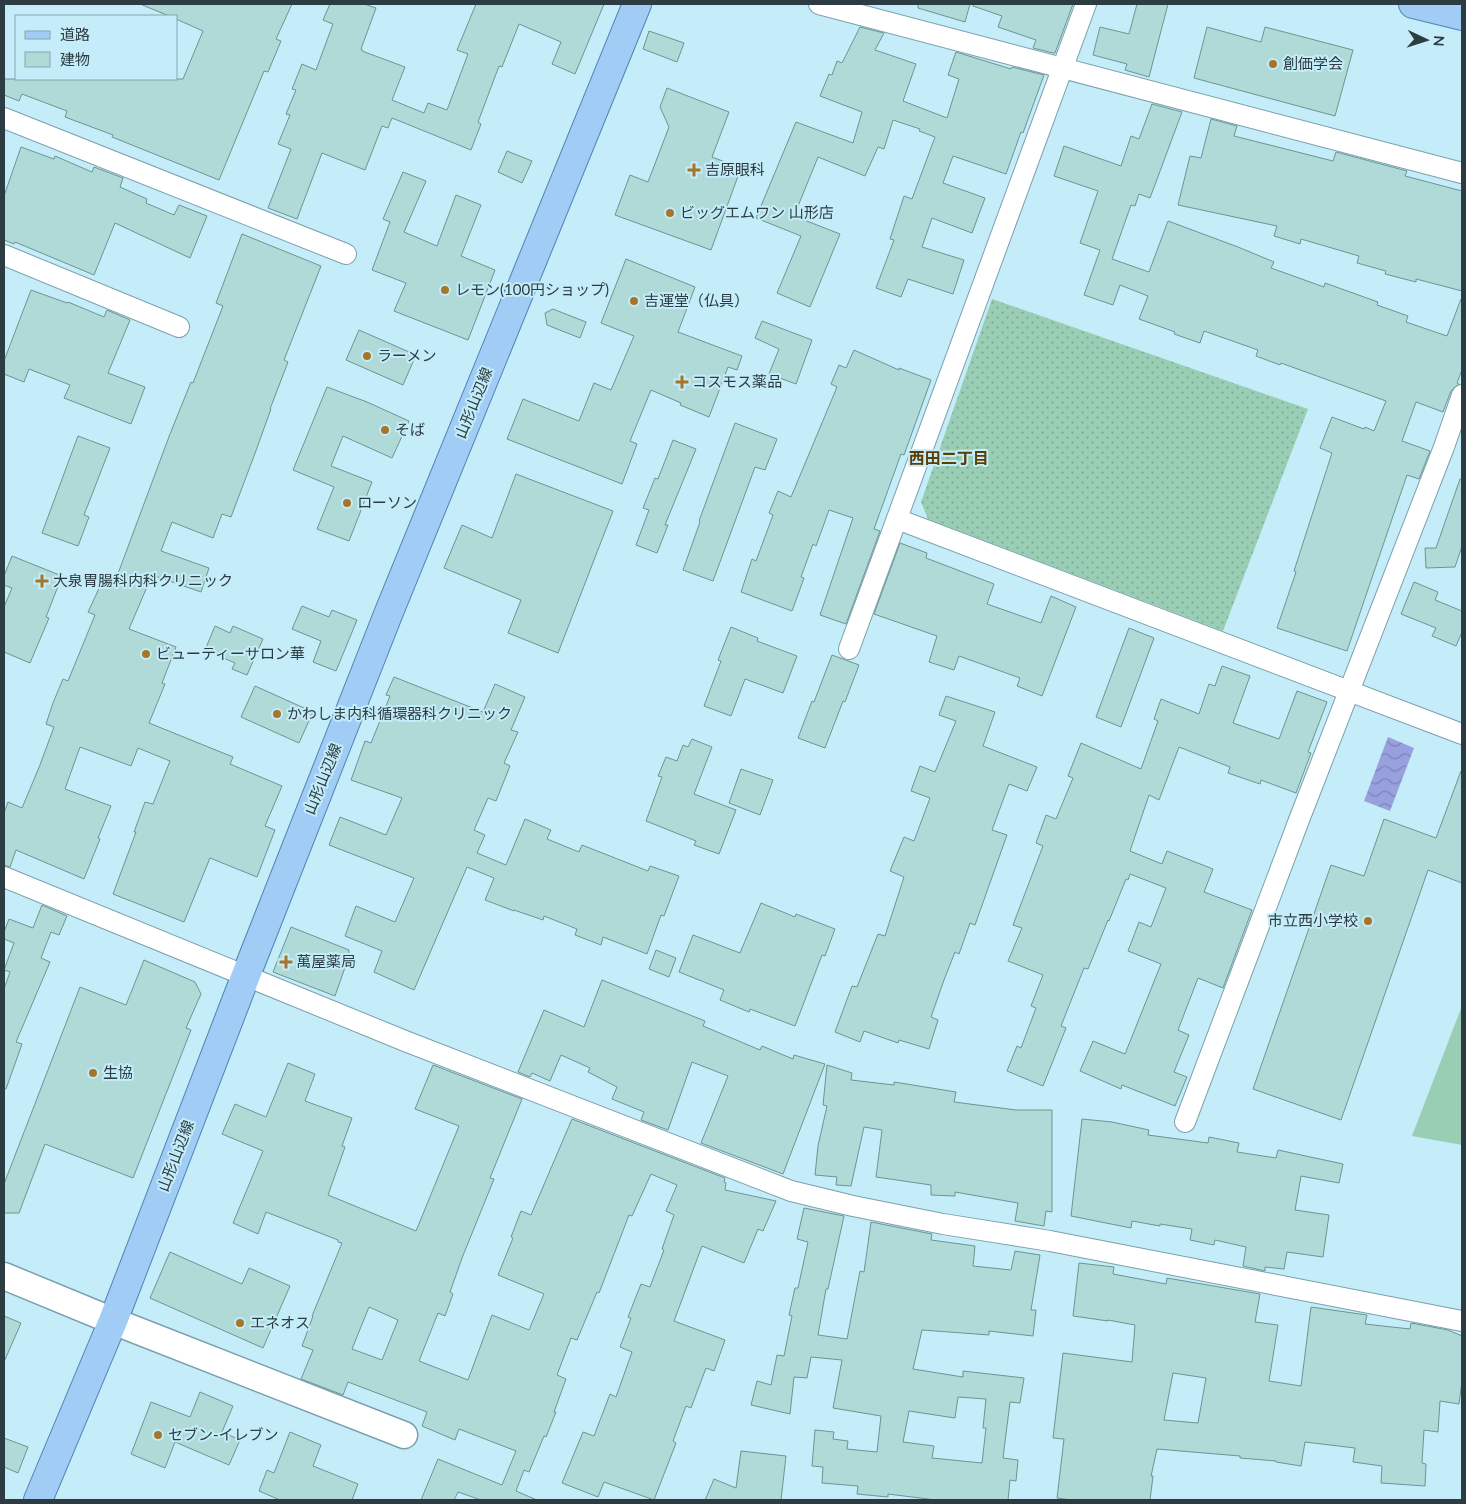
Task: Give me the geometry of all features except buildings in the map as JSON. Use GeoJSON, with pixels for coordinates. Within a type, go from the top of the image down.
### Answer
{"type":"FeatureCollection","features":[{"type":"Feature","properties":{"kind":"main road","name":"山形山辺線"},"geometry":{"type":"LineString","coordinates":[[38,1500],[239,972],[374,606],[618,4]]}},
{"type":"Feature","properties":{"kind":"main road","name":"山形山辺線"},"geometry":{"type":"LineString","coordinates":[[239,972],[393,603],[637,4]]}},
{"type":"Feature","properties":{"kind":"main road"},"geometry":{"type":"LineString","coordinates":[[1413,4],[1462,16]]}},
{"type":"Feature","properties":{"kind":"main road","name":"山形山辺線"},"geometry":{"type":"LineString","coordinates":[[23,1500],[106,1318]]}},
{"type":"Feature","properties":{"kind":"street"},"geometry":{"type":"LineString","coordinates":[[819,4],[1462,173]]}},
{"type":"Feature","properties":{"kind":"street"},"geometry":{"type":"LineString","coordinates":[[849,649],[1086,4]]}},
{"type":"Feature","properties":{"kind":"street"},"geometry":{"type":"LineString","coordinates":[[4,118],[346,254]]}},
{"type":"Feature","properties":{"kind":"street"},"geometry":{"type":"LineString","coordinates":[[4,255],[180,327]]}},
{"type":"Feature","properties":{"kind":"street"},"geometry":{"type":"LineString","coordinates":[[1185,1122],[1295,829],[1444,447],[1462,394]]}},
{"type":"Feature","properties":{"kind":"street"},"geometry":{"type":"LineString","coordinates":[[897,518],[1462,734]]}},
{"type":"Feature","properties":{"kind":"street"},"geometry":{"type":"LineString","coordinates":[[4,877],[405,1041],[791,1191],[852,1206],[934,1222],[1050,1241],[1462,1321]]}},
{"type":"Feature","properties":{"kind":"street"},"geometry":{"type":"LineString","coordinates":[[4,1276],[404,1435]]}},
{"type":"Feature","properties":{"kind":"green space"},"geometry":{"type":"Polygon","coordinates":[[[992,299],[1308,409],[1223,631],[928,519],[921,502],[992,299]]]}},
{"type":"Feature","properties":{"kind":"green space"},"geometry":{"type":"Polygon","coordinates":[[[1462,1006],[1462,1145],[1412,1136],[1462,1006]]]}},
{"type":"Feature","properties":{"kind":"water"},"geometry":{"type":"Polygon","coordinates":[[[1388,737],[1414,748],[1390,811],[1364,801],[1388,737]]]}},
{"type":"Feature","properties":{"kind":"place","name":"創価学会"},"geometry":{"type":"Point","coordinates":[1273,64]}},
{"type":"Feature","properties":{"kind":"place","name":"吉原眼科"},"geometry":{"type":"Point","coordinates":[694,170]}},
{"type":"Feature","properties":{"kind":"place","name":"ビッグエムワン 山形店"},"geometry":{"type":"Point","coordinates":[670,213]}},
{"type":"Feature","properties":{"kind":"place","name":"レモン(100円ショップ)"},"geometry":{"type":"Point","coordinates":[445,290]}},
{"type":"Feature","properties":{"kind":"place","name":"吉運堂（仏具）"},"geometry":{"type":"Point","coordinates":[634,301]}},
{"type":"Feature","properties":{"kind":"place","name":"ラーメン"},"geometry":{"type":"Point","coordinates":[367,356]}},
{"type":"Feature","properties":{"kind":"place","name":"コスモス薬品"},"geometry":{"type":"Point","coordinates":[682,382]}},
{"type":"Feature","properties":{"kind":"place","name":"そば"},"geometry":{"type":"Point","coordinates":[385,430]}},
{"type":"Feature","properties":{"kind":"place","name":"ローソン"},"geometry":{"type":"Point","coordinates":[347,503]}},
{"type":"Feature","properties":{"kind":"place","name":"大泉胃腸科内科クリニック"},"geometry":{"type":"Point","coordinates":[42,581]}},
{"type":"Feature","properties":{"kind":"place","name":"ビューティーサロン華"},"geometry":{"type":"Point","coordinates":[146,654]}},
{"type":"Feature","properties":{"kind":"place","name":"かわしま内科循環器科クリニック"},"geometry":{"type":"Point","coordinates":[277,714]}},
{"type":"Feature","properties":{"kind":"place","name":"市立西小学校"},"geometry":{"type":"Point","coordinates":[1368,921]}},
{"type":"Feature","properties":{"kind":"place","name":"萬屋薬局"},"geometry":{"type":"Point","coordinates":[286,962]}},
{"type":"Feature","properties":{"kind":"place","name":"生協"},"geometry":{"type":"Point","coordinates":[93,1073]}},
{"type":"Feature","properties":{"kind":"place","name":"エネオス"},"geometry":{"type":"Point","coordinates":[240,1323]}},
{"type":"Feature","properties":{"kind":"place","name":"セブン-イレブン"},"geometry":{"type":"Point","coordinates":[158,1435]}},
{"type":"Feature","properties":{"kind":"district","name":"西田二丁目"},"geometry":{"type":"Point","coordinates":[949,458]}}]}
